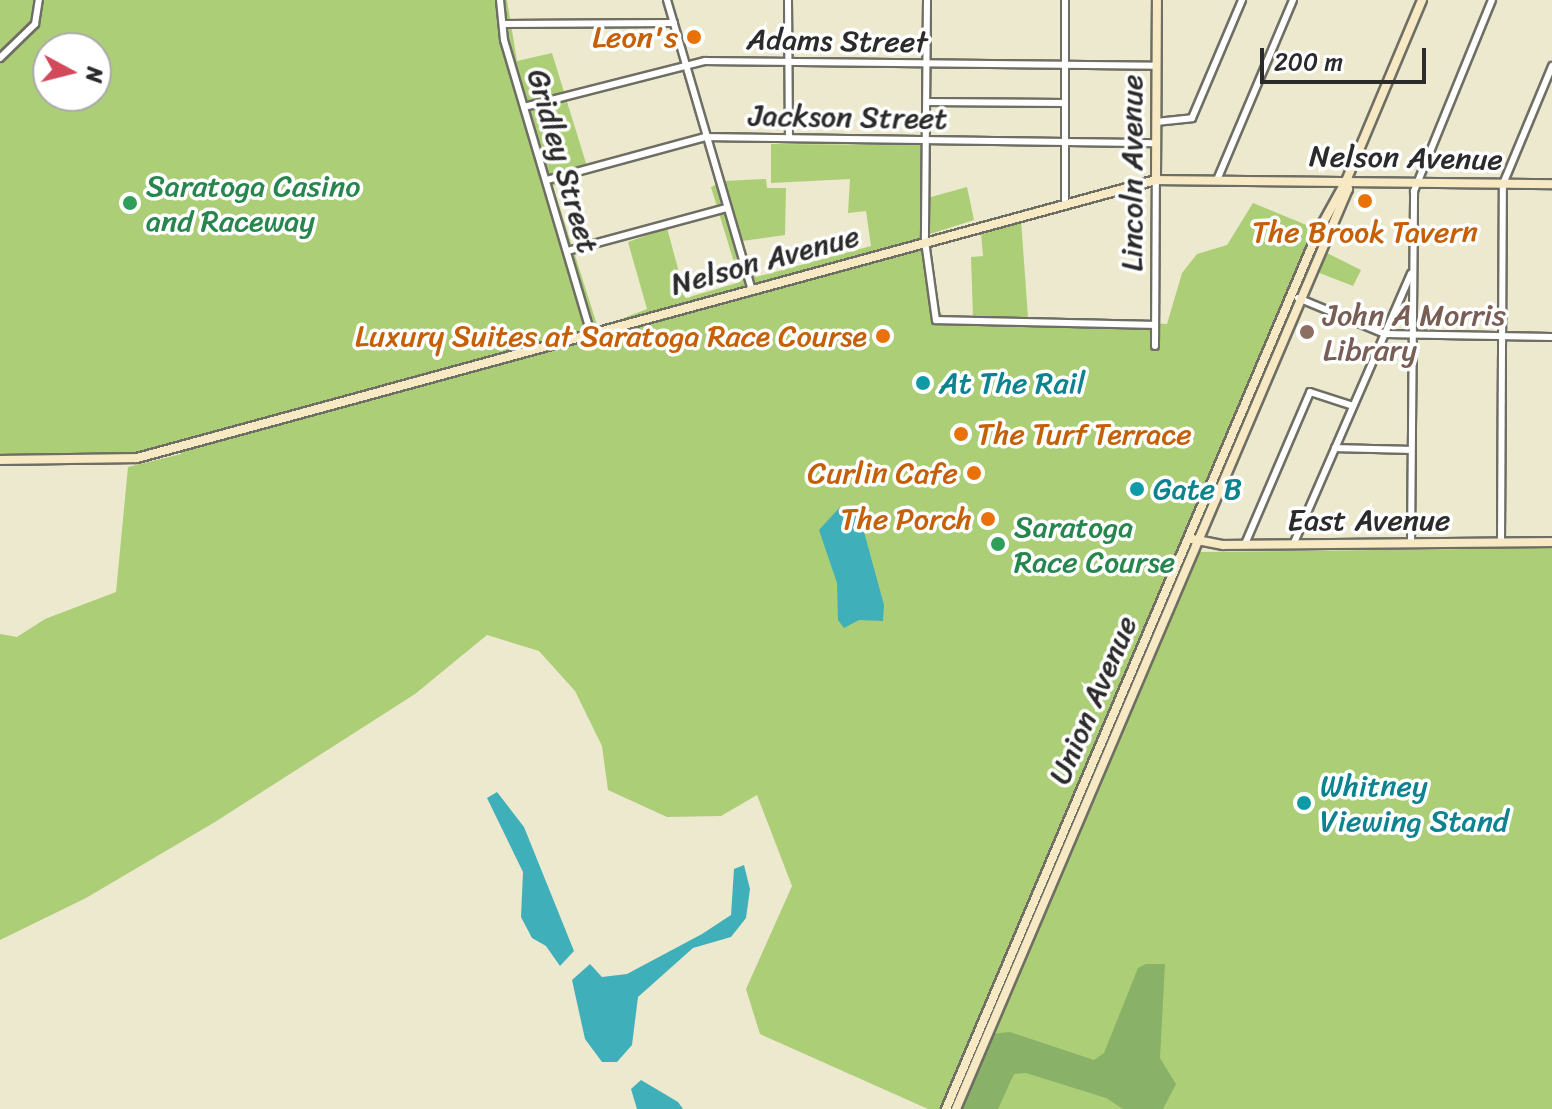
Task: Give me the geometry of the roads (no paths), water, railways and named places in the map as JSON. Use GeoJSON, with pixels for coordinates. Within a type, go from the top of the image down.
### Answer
{"type":"FeatureCollection","features":[{"type":"Feature","properties":{"kind":"main road","name":"Lincoln Avenue"},"geometry":{"type":"LineString","coordinates":[[1156,180],[1157,0]]}},
{"type":"Feature","properties":{"kind":"main road","name":"Union Avenue"},"geometry":{"type":"LineString","coordinates":[[956,1109],[1291,295],[1346,181],[1422,0]]}},
{"type":"Feature","properties":{"kind":"main road","name":"Nelson Avenue"},"geometry":{"type":"LineString","coordinates":[[0,460],[137,458],[751,288],[1156,180],[1552,184]]}},
{"type":"Feature","properties":{"kind":"main road","name":"Union Avenue"},"geometry":{"type":"LineString","coordinates":[[946,1109],[1192,539],[1302,299],[1348,189],[1346,181]]}},
{"type":"Feature","properties":{"kind":"main road","name":"East Avenue"},"geometry":{"type":"LineString","coordinates":[[1192,539],[1293,545],[1552,542]]}},
{"type":"Feature","properties":{"kind":"street"},"geometry":{"type":"LineString","coordinates":[[0,58],[18,46],[35,24],[39,0]]}},
{"type":"Feature","properties":{"kind":"street","name":"Gridley Street"},"geometry":{"type":"LineString","coordinates":[[500,0],[524,107],[591,333]]}},
{"type":"Feature","properties":{"kind":"street"},"geometry":{"type":"LineString","coordinates":[[667,0],[751,288]]}},
{"type":"Feature","properties":{"kind":"street"},"geometry":{"type":"LineString","coordinates":[[788,0],[789,138]]}},
{"type":"Feature","properties":{"kind":"street"},"geometry":{"type":"LineString","coordinates":[[927,0],[925,241],[932,311],[939,322],[1155,325]]}},
{"type":"Feature","properties":{"kind":"street"},"geometry":{"type":"LineString","coordinates":[[1065,0],[1065,203]]}},
{"type":"Feature","properties":{"kind":"street"},"geometry":{"type":"LineString","coordinates":[[1156,122],[1192,118],[1242,0]]}},
{"type":"Feature","properties":{"kind":"street"},"geometry":{"type":"LineString","coordinates":[[1217,180],[1293,0]]}},
{"type":"Feature","properties":{"kind":"street"},"geometry":{"type":"LineString","coordinates":[[1411,544],[1412,271],[1416,182],[1492,0]]}},
{"type":"Feature","properties":{"kind":"street"},"geometry":{"type":"LineString","coordinates":[[503,24],[674,23]]}},
{"type":"Feature","properties":{"kind":"street","name":"Adams Street"},"geometry":{"type":"LineString","coordinates":[[524,107],[686,62],[789,60],[1156,66]]}},
{"type":"Feature","properties":{"kind":"street"},"geometry":{"type":"LineString","coordinates":[[1501,543],[1503,184],[1552,66]]}},
{"type":"Feature","properties":{"kind":"street"},"geometry":{"type":"LineString","coordinates":[[927,102],[1065,103]]}},
{"type":"Feature","properties":{"kind":"street","name":"Jackson Street"},"geometry":{"type":"LineString","coordinates":[[547,180],[705,137],[1155,143]]}},
{"type":"Feature","properties":{"kind":"street","name":"Lincoln Avenue"},"geometry":{"type":"LineString","coordinates":[[1155,346],[1156,180]]}},
{"type":"Feature","properties":{"kind":"street"},"geometry":{"type":"LineString","coordinates":[[567,251],[726,208]]}},
{"type":"Feature","properties":{"kind":"street"},"geometry":{"type":"LineString","coordinates":[[1293,545],[1412,271]]}},
{"type":"Feature","properties":{"kind":"street"},"geometry":{"type":"LineString","coordinates":[[1291,295],[1385,334],[1412,337],[1552,337]]}},
{"type":"Feature","properties":{"kind":"street"},"geometry":{"type":"LineString","coordinates":[[1245,544],[1310,392],[1353,406]]}},
{"type":"Feature","properties":{"kind":"street"},"geometry":{"type":"LineString","coordinates":[[1335,448],[1411,450]]}},
{"type":"Feature","properties":{"kind":"water"},"geometry":{"type":"Polygon","coordinates":[[[840,507],[856,513],[864,532],[884,605],[883,621],[859,620],[844,628],[838,620],[837,583],[819,530],[840,507]]]}},
{"type":"Feature","properties":{"kind":"water"},"geometry":{"type":"Polygon","coordinates":[[[497,792],[524,827],[574,951],[560,966],[546,946],[532,938],[521,917],[523,872],[487,798],[497,792]]]}},
{"type":"Feature","properties":{"kind":"water"},"geometry":{"type":"Polygon","coordinates":[[[744,865],[750,889],[746,918],[731,937],[693,948],[638,997],[632,1045],[617,1062],[602,1062],[585,1039],[572,980],[590,964],[602,977],[627,974],[731,915],[734,869],[744,865]]]}},
{"type":"Feature","properties":{"kind":"water"},"geometry":{"type":"Polygon","coordinates":[[[641,1080],[678,1102],[683,1109],[637,1109],[631,1089],[641,1080]]]}},
{"type":"Feature","properties":{"kind":"place","name":"Leon's"},"geometry":{"type":"Point","coordinates":[694,37]}},
{"type":"Feature","properties":{"kind":"place","name":"The Brook Tavern"},"geometry":{"type":"Point","coordinates":[1365,201]}},
{"type":"Feature","properties":{"kind":"place","name":"Saratoga Casino and Raceway"},"geometry":{"type":"Point","coordinates":[130,203]}},
{"type":"Feature","properties":{"kind":"place","name":"John A Morris Library"},"geometry":{"type":"Point","coordinates":[1307,332]}},
{"type":"Feature","properties":{"kind":"place","name":"Luxury Suites at Saratoga Race Course"},"geometry":{"type":"Point","coordinates":[883,336]}},
{"type":"Feature","properties":{"kind":"place","name":"At The Rail"},"geometry":{"type":"Point","coordinates":[923,383]}},
{"type":"Feature","properties":{"kind":"place","name":"The Turf Terrace"},"geometry":{"type":"Point","coordinates":[961,434]}},
{"type":"Feature","properties":{"kind":"place","name":"Curlin Cafe"},"geometry":{"type":"Point","coordinates":[974,473]}},
{"type":"Feature","properties":{"kind":"place","name":"Gate B"},"geometry":{"type":"Point","coordinates":[1137,489]}},
{"type":"Feature","properties":{"kind":"place","name":"The Porch"},"geometry":{"type":"Point","coordinates":[988,519]}},
{"type":"Feature","properties":{"kind":"place","name":"Saratoga Race Course"},"geometry":{"type":"Point","coordinates":[998,544]}},
{"type":"Feature","properties":{"kind":"place","name":"Whitney Viewing Stand"},"geometry":{"type":"Point","coordinates":[1304,803]}}]}
